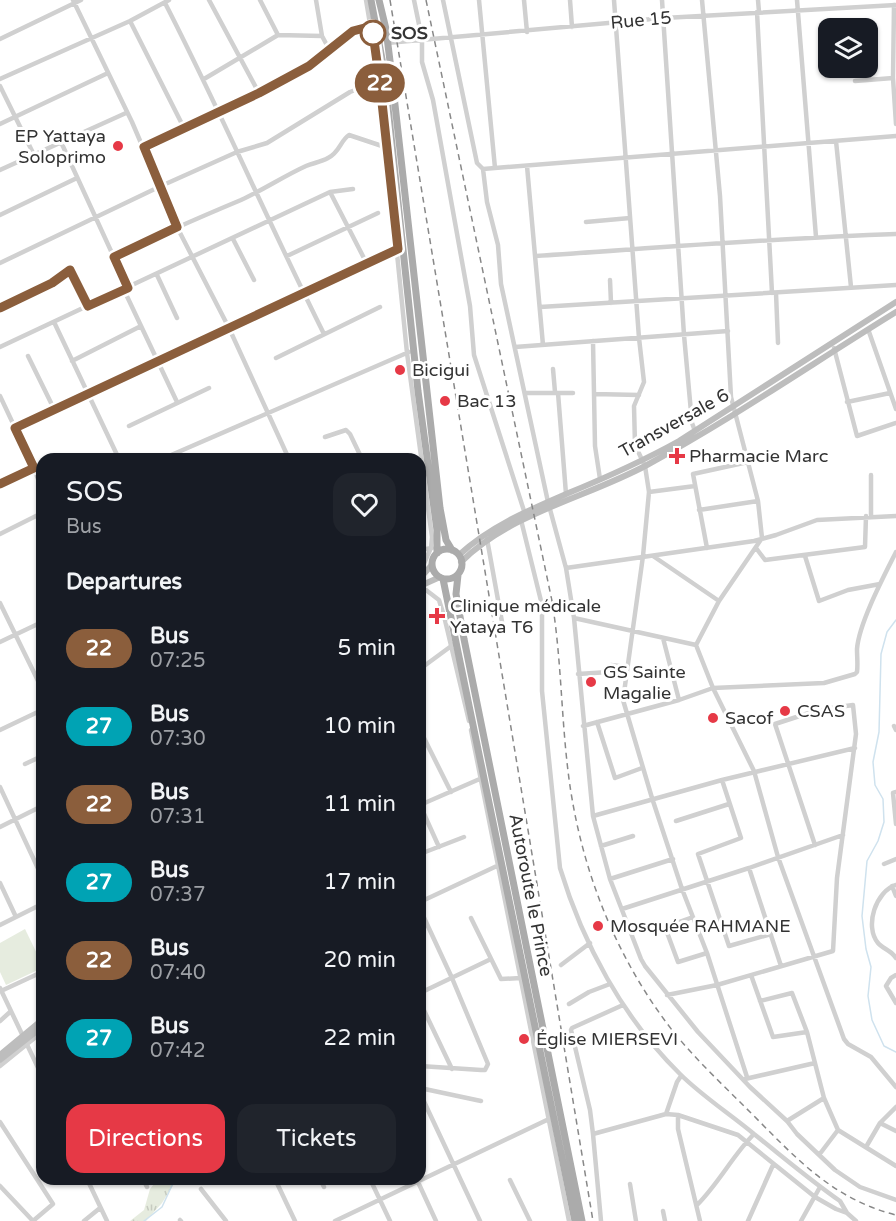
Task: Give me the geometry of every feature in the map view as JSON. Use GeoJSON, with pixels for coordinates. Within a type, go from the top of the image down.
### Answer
{"type":"FeatureCollection","features":[{"type":"Feature","properties":{"kind":"main road"},"geometry":{"type":"LineString","coordinates":[[371,0],[390,145],[411,352],[425,453]]}},
{"type":"Feature","properties":{"kind":"main road"},"geometry":{"type":"LineString","coordinates":[[379,0],[387,43],[440,508],[446,540],[458,556],[461,568],[458,575],[426,584]]}},
{"type":"Feature","properties":{"kind":"main road","name":"Transversale 6"},"geometry":{"type":"LineString","coordinates":[[458,556],[486,536],[522,517],[644,463],[734,410],[834,346],[896,302]]}},
{"type":"Feature","properties":{"kind":"main road","name":"Transversale 6"},"geometry":{"type":"LineString","coordinates":[[834,346],[896,312]]}},
{"type":"Feature","properties":{"kind":"main road","name":"Transversale 6"},"geometry":{"type":"LineString","coordinates":[[549,504],[600,479],[644,463],[695,430],[734,410]]}},
{"type":"Feature","properties":{"kind":"main road"},"geometry":{"type":"LineString","coordinates":[[426,459],[436,530],[431,566],[426,570]]}},
{"type":"Feature","properties":{"kind":"main road"},"geometry":{"type":"LineString","coordinates":[[435,550],[458,556]]}},
{"type":"Feature","properties":{"kind":"main road"},"geometry":{"type":"LineString","coordinates":[[431,566],[442,578]]}},
{"type":"Feature","properties":{"kind":"main road","name":"Autoroute le Prince"},"geometry":{"type":"LineString","coordinates":[[458,575],[456,594],[464,639],[582,1221]]}},
{"type":"Feature","properties":{"kind":"main road","name":"Autoroute le Prince"},"geometry":{"type":"LineString","coordinates":[[442,578],[522,978],[575,1221]]}},
{"type":"Feature","properties":{"kind":"main road"},"geometry":{"type":"LineString","coordinates":[[0,1054],[26,1041],[36,1028]]}},
{"type":"Feature","properties":{"kind":"main road"},"geometry":{"type":"LineString","coordinates":[[0,1060],[36,1032]]}},
{"type":"Feature","properties":{"kind":"street"},"geometry":{"type":"LineString","coordinates":[[0,39],[74,1],[81,0]]}},
{"type":"Feature","properties":{"kind":"street"},"geometry":{"type":"LineString","coordinates":[[209,0],[259,93]]}},
{"type":"Feature","properties":{"kind":"street"},"geometry":{"type":"LineString","coordinates":[[260,0],[278,35]]}},
{"type":"Feature","properties":{"kind":"street"},"geometry":{"type":"LineString","coordinates":[[316,0],[322,36],[329,49]]}},
{"type":"Feature","properties":{"kind":"street"},"geometry":{"type":"LineString","coordinates":[[144,147],[259,93],[309,66],[353,31],[375,26],[366,0]]}},
{"type":"Feature","properties":{"kind":"street"},"geometry":{"type":"LineString","coordinates":[[414,0],[422,39],[422,62],[433,100],[470,306],[474,355],[522,517],[542,605],[542,691],[560,868],[567,891],[610,984],[622,1005],[656,1048],[681,1076],[840,1201],[847,1213],[856,1221]]}},
{"type":"Feature","properties":{"kind":"street"},"geometry":{"type":"LineString","coordinates":[[442,0],[477,163],[483,169],[487,202],[498,245],[501,284],[549,504],[566,568],[574,618],[593,816],[610,879],[645,966],[698,1032],[835,1170],[860,1187],[896,1200]]}},
{"type":"Feature","properties":{"kind":"street"},"geometry":{"type":"LineString","coordinates":[[479,0],[495,168]]}},
{"type":"Feature","properties":{"kind":"street"},"geometry":{"type":"LineString","coordinates":[[524,0],[527,32]]}},
{"type":"Feature","properties":{"kind":"street"},"geometry":{"type":"LineString","coordinates":[[570,0],[572,27]]}},
{"type":"Feature","properties":{"kind":"street"},"geometry":{"type":"LineString","coordinates":[[614,0],[644,382],[634,406],[635,445],[644,463],[649,492],[643,556],[623,700],[642,768],[717,985],[745,1079]]}},
{"type":"Feature","properties":{"kind":"street"},"geometry":{"type":"LineString","coordinates":[[662,0],[684,335],[692,423],[695,430]]}},
{"type":"Feature","properties":{"kind":"street"},"geometry":{"type":"LineString","coordinates":[[702,0],[717,150],[734,410],[758,501],[762,538],[719,601],[696,645],[713,688],[754,771],[778,857],[846,1042],[867,1053],[896,1087]]}},
{"type":"Feature","properties":{"kind":"street"},"geometry":{"type":"LineString","coordinates":[[758,0],[769,241],[778,343]]}},
{"type":"Feature","properties":{"kind":"street"},"geometry":{"type":"LineString","coordinates":[[797,0],[816,237]]}},
{"type":"Feature","properties":{"kind":"street"},"geometry":{"type":"LineString","coordinates":[[74,1],[144,147],[177,227],[228,328],[286,453]]}},
{"type":"Feature","properties":{"kind":"street"},"geometry":{"type":"LineString","coordinates":[[0,80],[130,21],[167,1],[255,193],[324,334]]}},
{"type":"Feature","properties":{"kind":"street"},"geometry":{"type":"LineString","coordinates":[[892,4],[896,124]]}},
{"type":"Feature","properties":{"kind":"street","name":"Rue 15"},"geometry":{"type":"LineString","coordinates":[[387,43],[664,18],[892,4]]}},
{"type":"Feature","properties":{"kind":"street"},"geometry":{"type":"LineString","coordinates":[[130,21],[184,128]]}},
{"type":"Feature","properties":{"kind":"street"},"geometry":{"type":"LineString","coordinates":[[204,79],[278,35],[322,36]]}},
{"type":"Feature","properties":{"kind":"street"},"geometry":{"type":"LineString","coordinates":[[0,124],[108,73]]}},
{"type":"Feature","properties":{"kind":"street"},"geometry":{"type":"LineString","coordinates":[[855,81],[893,78]]}},
{"type":"Feature","properties":{"kind":"street"},"geometry":{"type":"LineString","coordinates":[[0,263],[161,186],[237,152],[267,143],[350,92],[373,83],[383,84]]}},
{"type":"Feature","properties":{"kind":"street"},"geometry":{"type":"LineString","coordinates":[[0,86],[34,155]]}},
{"type":"Feature","properties":{"kind":"street"},"geometry":{"type":"LineString","coordinates":[[0,170],[126,113]]}},
{"type":"Feature","properties":{"kind":"street"},"geometry":{"type":"LineString","coordinates":[[114,257],[255,193],[307,165],[328,158],[339,150],[345,137],[349,135],[382,146],[390,145]]}},
{"type":"Feature","properties":{"kind":"street"},"geometry":{"type":"LineString","coordinates":[[483,169],[896,136]]}},
{"type":"Feature","properties":{"kind":"street"},"geometry":{"type":"LineString","coordinates":[[836,141],[851,286]]}},
{"type":"Feature","properties":{"kind":"street"},"geometry":{"type":"LineString","coordinates":[[61,142],[114,257],[157,362],[177,402]]}},
{"type":"Feature","properties":{"kind":"street"},"geometry":{"type":"LineString","coordinates":[[527,166],[543,345]]}},
{"type":"Feature","properties":{"kind":"street"},"geometry":{"type":"LineString","coordinates":[[0,215],[77,178]]}},
{"type":"Feature","properties":{"kind":"street"},"geometry":{"type":"LineString","coordinates":[[0,347],[330,192],[353,189]]}},
{"type":"Feature","properties":{"kind":"street"},"geometry":{"type":"LineString","coordinates":[[330,192],[367,264]]}},
{"type":"Feature","properties":{"kind":"street"},"geometry":{"type":"LineString","coordinates":[[287,256],[378,213]]}},
{"type":"Feature","properties":{"kind":"street"},"geometry":{"type":"LineString","coordinates":[[586,222],[630,218]]}},
{"type":"Feature","properties":{"kind":"street"},"geometry":{"type":"LineString","coordinates":[[536,256],[723,242],[896,234]]}},
{"type":"Feature","properties":{"kind":"street"},"geometry":{"type":"LineString","coordinates":[[233,239],[255,280]]}},
{"type":"Feature","properties":{"kind":"street"},"geometry":{"type":"LineString","coordinates":[[15,428],[401,248]]}},
{"type":"Feature","properties":{"kind":"street"},"geometry":{"type":"LineString","coordinates":[[0,308],[52,283],[70,270],[88,306]]}},
{"type":"Feature","properties":{"kind":"street"},"geometry":{"type":"LineString","coordinates":[[157,274],[177,318]]}},
{"type":"Feature","properties":{"kind":"street"},"geometry":{"type":"LineString","coordinates":[[610,280],[612,303]]}},
{"type":"Feature","properties":{"kind":"street"},"geometry":{"type":"LineString","coordinates":[[540,307],[896,285]]}},
{"type":"Feature","properties":{"kind":"street"},"geometry":{"type":"LineString","coordinates":[[276,358],[380,307]]}},
{"type":"Feature","properties":{"kind":"street"},"geometry":{"type":"LineString","coordinates":[[54,322],[117,453]]}},
{"type":"Feature","properties":{"kind":"street"},"geometry":{"type":"LineString","coordinates":[[72,361],[141,326]]}},
{"type":"Feature","properties":{"kind":"street"},"geometry":{"type":"LineString","coordinates":[[868,329],[896,409]]}},
{"type":"Feature","properties":{"kind":"street"},"geometry":{"type":"LineString","coordinates":[[515,347],[728,331]]}},
{"type":"Feature","properties":{"kind":"street"},"geometry":{"type":"LineString","coordinates":[[593,341],[595,446],[600,479]]}},
{"type":"Feature","properties":{"kind":"street"},"geometry":{"type":"LineString","coordinates":[[834,346],[857,436],[896,423]]}},
{"type":"Feature","properties":{"kind":"street"},"geometry":{"type":"LineString","coordinates":[[176,453],[411,352]]}},
{"type":"Feature","properties":{"kind":"street"},"geometry":{"type":"LineString","coordinates":[[28,356],[55,411]]}},
{"type":"Feature","properties":{"kind":"street"},"geometry":{"type":"LineString","coordinates":[[553,369],[566,494]]}},
{"type":"Feature","properties":{"kind":"street"},"geometry":{"type":"LineString","coordinates":[[129,426],[209,388]]}},
{"type":"Feature","properties":{"kind":"street"},"geometry":{"type":"LineString","coordinates":[[525,393],[573,393]]}},
{"type":"Feature","properties":{"kind":"street"},"geometry":{"type":"LineString","coordinates":[[847,402],[890,393]]}},
{"type":"Feature","properties":{"kind":"street"},"geometry":{"type":"LineString","coordinates":[[594,394],[639,395]]}},
{"type":"Feature","properties":{"kind":"street"},"geometry":{"type":"LineString","coordinates":[[0,396],[36,474]]}},
{"type":"Feature","properties":{"kind":"street"},"geometry":{"type":"LineString","coordinates":[[325,437],[346,430],[359,453]]}},
{"type":"Feature","properties":{"kind":"street"},"geometry":{"type":"LineString","coordinates":[[706,548],[693,474],[748,462]]}},
{"type":"Feature","properties":{"kind":"street"},"geometry":{"type":"LineString","coordinates":[[0,484],[34,468]]}},
{"type":"Feature","properties":{"kind":"street"},"geometry":{"type":"LineString","coordinates":[[756,548],[765,560],[865,548],[872,475]]}},
{"type":"Feature","properties":{"kind":"street"},"geometry":{"type":"LineString","coordinates":[[649,492],[695,486]]}},
{"type":"Feature","properties":{"kind":"street"},"geometry":{"type":"LineString","coordinates":[[699,510],[758,501]]}},
{"type":"Feature","properties":{"kind":"street"},"geometry":{"type":"LineString","coordinates":[[0,534],[36,516]]}},
{"type":"Feature","properties":{"kind":"street"},"geometry":{"type":"LineString","coordinates":[[566,568],[762,538],[817,520],[896,516]]}},
{"type":"Feature","properties":{"kind":"street"},"geometry":{"type":"LineString","coordinates":[[486,536],[502,622]]}},
{"type":"Feature","properties":{"kind":"street"},"geometry":{"type":"LineString","coordinates":[[426,550],[435,550],[426,566]]}},
{"type":"Feature","properties":{"kind":"street"},"geometry":{"type":"LineString","coordinates":[[583,726],[680,700],[713,688],[824,683],[855,674],[858,670],[857,647],[861,632],[880,584],[896,552]]}},
{"type":"Feature","properties":{"kind":"street"},"geometry":{"type":"LineString","coordinates":[[653,556],[719,601]]}},
{"type":"Feature","properties":{"kind":"street"},"geometry":{"type":"LineString","coordinates":[[805,556],[819,601],[848,590],[880,584]]}},
{"type":"Feature","properties":{"kind":"street"},"geometry":{"type":"LineString","coordinates":[[426,590],[439,600],[455,643],[426,665]]}},
{"type":"Feature","properties":{"kind":"street"},"geometry":{"type":"LineString","coordinates":[[0,603],[36,677]]}},
{"type":"Feature","properties":{"kind":"street"},"geometry":{"type":"LineString","coordinates":[[574,618],[696,645]]}},
{"type":"Feature","properties":{"kind":"street"},"geometry":{"type":"LineString","coordinates":[[0,642],[36,625]]}},
{"type":"Feature","properties":{"kind":"street"},"geometry":{"type":"LineString","coordinates":[[663,638],[680,700]]}},
{"type":"Feature","properties":{"kind":"street"},"geometry":{"type":"LineString","coordinates":[[578,674],[609,672],[612,665],[627,667]]}},
{"type":"Feature","properties":{"kind":"street"},"geometry":{"type":"LineString","coordinates":[[667,995],[717,985],[834,950],[837,878],[845,801],[855,748],[853,705],[819,710],[775,724],[815,844]]}},
{"type":"Feature","properties":{"kind":"street"},"geometry":{"type":"LineString","coordinates":[[0,730],[36,713]]}},
{"type":"Feature","properties":{"kind":"street"},"geometry":{"type":"LineString","coordinates":[[597,722],[615,777],[642,768]]}},
{"type":"Feature","properties":{"kind":"street"},"geometry":{"type":"LineString","coordinates":[[426,742],[451,792]]}},
{"type":"Feature","properties":{"kind":"street"},"geometry":{"type":"LineString","coordinates":[[593,816],[754,771],[855,748]]}},
{"type":"Feature","properties":{"kind":"street"},"geometry":{"type":"LineString","coordinates":[[25,764],[36,759]]}},
{"type":"Feature","properties":{"kind":"street"},"geometry":{"type":"LineString","coordinates":[[426,802],[482,778]]}},
{"type":"Feature","properties":{"kind":"street"},"geometry":{"type":"LineString","coordinates":[[722,780],[741,838],[698,854],[729,946],[771,934]]}},
{"type":"Feature","properties":{"kind":"street"},"geometry":{"type":"LineString","coordinates":[[0,787],[36,864]]}},
{"type":"Feature","properties":{"kind":"street"},"geometry":{"type":"LineString","coordinates":[[896,792],[892,794],[896,824]]}},
{"type":"Feature","properties":{"kind":"street"},"geometry":{"type":"LineString","coordinates":[[676,821],[729,804]]}},
{"type":"Feature","properties":{"kind":"street"},"geometry":{"type":"LineString","coordinates":[[0,827],[36,809]]}},
{"type":"Feature","properties":{"kind":"street"},"geometry":{"type":"LineString","coordinates":[[426,818],[439,847]]}},
{"type":"Feature","properties":{"kind":"street"},"geometry":{"type":"LineString","coordinates":[[622,909],[843,835]]}},
{"type":"Feature","properties":{"kind":"street"},"geometry":{"type":"LineString","coordinates":[[601,846],[633,836]]}},
{"type":"Feature","properties":{"kind":"street"},"geometry":{"type":"LineString","coordinates":[[426,852],[464,837]]}},
{"type":"Feature","properties":{"kind":"street"},"geometry":{"type":"LineString","coordinates":[[610,879],[673,859]]}},
{"type":"Feature","properties":{"kind":"street"},"geometry":{"type":"LineString","coordinates":[[884,864],[896,859]]}},
{"type":"Feature","properties":{"kind":"street"},"geometry":{"type":"LineString","coordinates":[[426,899],[500,865]]}},
{"type":"Feature","properties":{"kind":"street"},"geometry":{"type":"LineString","coordinates":[[749,868],[781,966]]}},
{"type":"Feature","properties":{"kind":"street"},"geometry":{"type":"LineString","coordinates":[[0,883],[16,917]]}},
{"type":"Feature","properties":{"kind":"street"},"geometry":{"type":"LineString","coordinates":[[896,896],[894,886],[881,895],[873,922],[875,938],[879,945],[892,952],[896,958]]}},
{"type":"Feature","properties":{"kind":"street"},"geometry":{"type":"LineString","coordinates":[[0,925],[36,907]]}},
{"type":"Feature","properties":{"kind":"street"},"geometry":{"type":"LineString","coordinates":[[693,917],[665,927],[672,949],[678,962],[706,953]]}},
{"type":"Feature","properties":{"kind":"street"},"geometry":{"type":"LineString","coordinates":[[471,918],[501,979],[522,978],[570,1221]]}},
{"type":"Feature","properties":{"kind":"street"},"geometry":{"type":"LineString","coordinates":[[426,922],[488,1064],[485,1070],[426,1067]]}},
{"type":"Feature","properties":{"kind":"street"},"geometry":{"type":"LineString","coordinates":[[561,965],[590,943]]}},
{"type":"Feature","properties":{"kind":"street"},"geometry":{"type":"LineString","coordinates":[[426,990],[491,960]]}},
{"type":"Feature","properties":{"kind":"street"},"geometry":{"type":"LineString","coordinates":[[36,975],[1,990],[36,1063]]}},
{"type":"Feature","properties":{"kind":"street"},"geometry":{"type":"LineString","coordinates":[[751,975],[773,1037],[807,1032]]}},
{"type":"Feature","properties":{"kind":"street"},"geometry":{"type":"LineString","coordinates":[[896,975],[886,986],[896,1003]]}},
{"type":"Feature","properties":{"kind":"street"},"geometry":{"type":"LineString","coordinates":[[569,1004],[589,992],[610,984]]}},
{"type":"Feature","properties":{"kind":"street"},"geometry":{"type":"LineString","coordinates":[[760,1002],[791,992],[807,1032],[824,1098],[838,1130],[896,1166]]}},
{"type":"Feature","properties":{"kind":"street"},"geometry":{"type":"LineString","coordinates":[[601,1221],[590,1110],[571,1030],[622,1005]]}},
{"type":"Feature","properties":{"kind":"street"},"geometry":{"type":"LineString","coordinates":[[0,1021],[10,1012]]}},
{"type":"Feature","properties":{"kind":"street"},"geometry":{"type":"LineString","coordinates":[[426,1014],[453,1069]]}},
{"type":"Feature","properties":{"kind":"street"},"geometry":{"type":"LineString","coordinates":[[0,1066],[26,1041],[36,1035]]}},
{"type":"Feature","properties":{"kind":"street"},"geometry":{"type":"LineString","coordinates":[[745,1079],[815,1063]]}},
{"type":"Feature","properties":{"kind":"street"},"geometry":{"type":"LineString","coordinates":[[666,1114],[681,1076]]}},
{"type":"Feature","properties":{"kind":"street"},"geometry":{"type":"LineString","coordinates":[[426,1091],[481,1101]]}},
{"type":"Feature","properties":{"kind":"street"},"geometry":{"type":"LineString","coordinates":[[787,1121],[824,1098]]}},
{"type":"Feature","properties":{"kind":"street"},"geometry":{"type":"LineString","coordinates":[[866,1147],[880,1123],[896,1107]]}},
{"type":"Feature","properties":{"kind":"street"},"geometry":{"type":"LineString","coordinates":[[426,1109],[480,1221]]}},
{"type":"Feature","properties":{"kind":"street"},"geometry":{"type":"LineString","coordinates":[[593,1134],[666,1114],[678,1115],[738,1135],[815,1197],[847,1213]]}},
{"type":"Feature","properties":{"kind":"street"},"geometry":{"type":"LineString","coordinates":[[678,1115],[678,1129],[700,1221]]}},
{"type":"Feature","properties":{"kind":"street"},"geometry":{"type":"LineString","coordinates":[[426,1178],[549,1119]]}},
{"type":"Feature","properties":{"kind":"street"},"geometry":{"type":"LineString","coordinates":[[0,1122],[36,1178]]}},
{"type":"Feature","properties":{"kind":"street"},"geometry":{"type":"LineString","coordinates":[[880,1123],[896,1131]]}},
{"type":"Feature","properties":{"kind":"street"},"geometry":{"type":"LineString","coordinates":[[819,1155],[838,1130]]}},
{"type":"Feature","properties":{"kind":"street"},"geometry":{"type":"LineString","coordinates":[[697,1205],[716,1186],[754,1134]]}},
{"type":"Feature","properties":{"kind":"street"},"geometry":{"type":"LineString","coordinates":[[748,1221],[773,1165]]}},
{"type":"Feature","properties":{"kind":"street"},"geometry":{"type":"LineString","coordinates":[[510,1180],[530,1221]]}},
{"type":"Feature","properties":{"kind":"street"},"geometry":{"type":"LineString","coordinates":[[630,1184],[636,1221]]}},
{"type":"Feature","properties":{"kind":"street"},"geometry":{"type":"LineString","coordinates":[[0,1186],[33,1221],[53,1204],[41,1185]]}},
{"type":"Feature","properties":{"kind":"street"},"geometry":{"type":"LineString","coordinates":[[90,1185],[107,1221]]}},
{"type":"Feature","properties":{"kind":"street"},"geometry":{"type":"LineString","coordinates":[[278,1185],[295,1221]]}},
{"type":"Feature","properties":{"kind":"street"},"geometry":{"type":"LineString","coordinates":[[373,1185],[390,1221]]}},
{"type":"Feature","properties":{"kind":"street"},"geometry":{"type":"LineString","coordinates":[[339,1220],[411,1185]]}},
{"type":"Feature","properties":{"kind":"street"},"geometry":{"type":"LineString","coordinates":[[419,1185],[436,1221]]}},
{"type":"Feature","properties":{"kind":"street"},"geometry":{"type":"LineString","coordinates":[[801,1221],[820,1187]]}},
{"type":"Feature","properties":{"kind":"street"},"geometry":{"type":"LineString","coordinates":[[201,1189],[226,1221]]}},
{"type":"Feature","properties":{"kind":"street"},"geometry":{"type":"LineString","coordinates":[[84,1221],[100,1208]]}},
{"type":"Feature","properties":{"kind":"street"},"geometry":{"type":"LineString","coordinates":[[663,1211],[665,1221]]}},
{"type":"Feature","properties":{"kind":"green space"},"geometry":{"type":"Polygon","coordinates":[[[25,929],[36,952],[36,971],[6,985],[0,972],[0,943],[25,929]]]}},
{"type":"Feature","properties":{"kind":"green space"},"geometry":{"type":"Polygon","coordinates":[[[153,1185],[173,1185],[162,1203],[146,1221],[130,1221],[144,1210],[153,1185]]]}},
{"type":"Feature","properties":{"kind":"waterway"},"geometry":{"type":"LineString","coordinates":[[896,620],[887,632],[881,654],[879,732],[873,762],[875,785],[883,799],[884,822],[878,841],[867,861],[862,916],[871,967],[868,996],[872,1020],[884,1046],[896,1052]]}},
{"type":"Feature","properties":{"kind":"waterway"},"geometry":{"type":"LineString","coordinates":[[144,1221],[162,1207],[172,1185]]}},
{"type":"Feature","properties":{"kind":"railway"},"geometry":{"type":"LineString","coordinates":[[390,0],[593,1221]]}},
{"type":"Feature","properties":{"kind":"railway"},"geometry":{"type":"LineString","coordinates":[[426,0],[552,601],[570,786],[593,883],[619,945],[635,974],[652,1003],[681,1041],[783,1145],[816,1174],[853,1198],[873,1208],[896,1215]]}},
{"type":"Feature","properties":{"kind":"bus line","name":"22"},"geometry":{"type":"LineString","coordinates":[[0,308],[52,283],[70,270],[88,306],[128,288],[114,257],[177,227],[144,147],[259,93],[309,66],[353,31],[372,26],[398,249],[15,428],[34,468],[0,484]]}},
{"type":"Feature","properties":{"kind":"place","name":"SOS"},"geometry":{"type":"Point","coordinates":[373,33]}},
{"type":"Feature","properties":{"kind":"place","name":"EP Yattaya Soloprimo"},"geometry":{"type":"Point","coordinates":[118,146]}},
{"type":"Feature","properties":{"kind":"place","name":"Bicigui"},"geometry":{"type":"Point","coordinates":[400,370]}},
{"type":"Feature","properties":{"kind":"place","name":"Bac 13"},"geometry":{"type":"Point","coordinates":[445,401]}},
{"type":"Feature","properties":{"kind":"place","name":"Pharmacie Marc"},"geometry":{"type":"Point","coordinates":[677,456]}},
{"type":"Feature","properties":{"kind":"place","name":"Clinique médicale Yataya T6"},"geometry":{"type":"Point","coordinates":[437,616]}},
{"type":"Feature","properties":{"kind":"place","name":"GS Sainte Magalie"},"geometry":{"type":"Point","coordinates":[591,682]}},
{"type":"Feature","properties":{"kind":"place","name":"CSAS"},"geometry":{"type":"Point","coordinates":[785,711]}},
{"type":"Feature","properties":{"kind":"place","name":"Sacof"},"geometry":{"type":"Point","coordinates":[713,718]}},
{"type":"Feature","properties":{"kind":"place","name":"Mosquée RAHMANE"},"geometry":{"type":"Point","coordinates":[598,926]}},
{"type":"Feature","properties":{"kind":"place","name":"Église MIERSEVI"},"geometry":{"type":"Point","coordinates":[524,1039]}}]}
